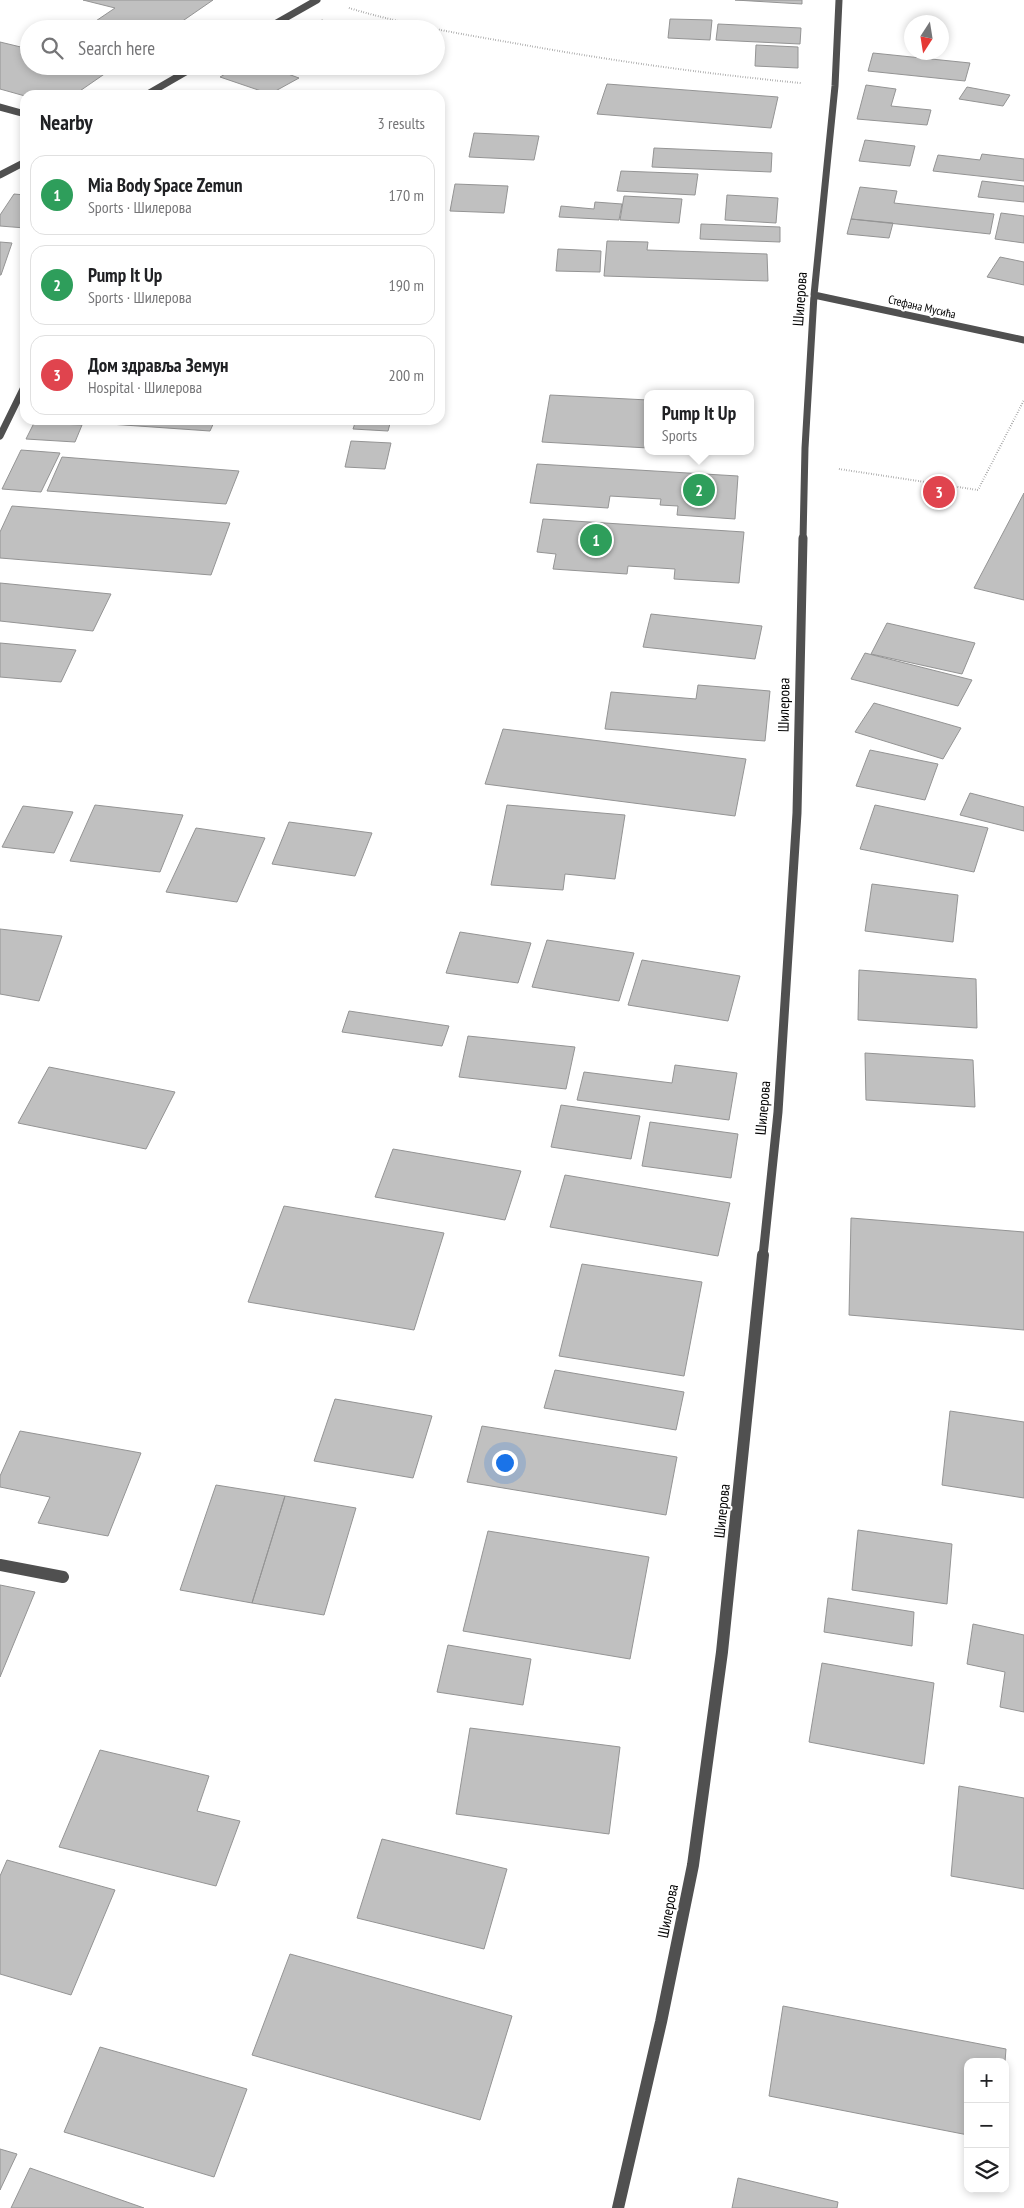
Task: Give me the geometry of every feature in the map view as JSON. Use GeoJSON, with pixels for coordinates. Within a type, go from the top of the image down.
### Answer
{"type":"FeatureCollection","features":[{"type":"Feature","properties":{"kind":"street"},"geometry":{"type":"LineString","coordinates":[[282,20],[317,0]]}},
{"type":"Feature","properties":{"kind":"street","name":"Шилерова"},"geometry":{"type":"LineString","coordinates":[[618,2208],[661,2022],[693,1865],[723,1642],[778,1112],[797,812],[804,463],[814,295],[835,86],[839,0]]}},
{"type":"Feature","properties":{"kind":"street"},"geometry":{"type":"LineString","coordinates":[[155,90],[181,75]]}},
{"type":"Feature","properties":{"kind":"street"},"geometry":{"type":"LineString","coordinates":[[0,107],[20,113]]}},
{"type":"Feature","properties":{"kind":"street"},"geometry":{"type":"LineString","coordinates":[[0,175],[20,165]]}},
{"type":"Feature","properties":{"kind":"street","name":"Стефана Мусића"},"geometry":{"type":"LineString","coordinates":[[814,295],[1024,340]]}},
{"type":"Feature","properties":{"kind":"street"},"geometry":{"type":"LineString","coordinates":[[0,436],[20,395]]}},
{"type":"Feature","properties":{"kind":"street"},"geometry":{"type":"LineString","coordinates":[[0,1564],[63,1577]]}},
{"type":"Feature","properties":{"kind":"path"},"geometry":{"type":"LineString","coordinates":[[346,7],[399,20]]}},
{"type":"Feature","properties":{"kind":"path"},"geometry":{"type":"LineString","coordinates":[[445,31],[588,56],[733,77],[835,86]]}},
{"type":"Feature","properties":{"kind":"path"},"geometry":{"type":"LineString","coordinates":[[804,463],[978,490],[1024,400]]}},
{"type":"Feature","properties":{"kind":"building"},"geometry":{"type":"Polygon","coordinates":[[[83,0],[213,0],[184,20],[97,20],[115,8],[83,0]]]}},
{"type":"Feature","properties":{"kind":"building"},"geometry":{"type":"Polygon","coordinates":[[[735,0],[802,0],[802,4],[735,0]]]}},
{"type":"Feature","properties":{"kind":"building"},"geometry":{"type":"Polygon","coordinates":[[[670,19],[712,20],[710,40],[668,38],[670,19]]]}},
{"type":"Feature","properties":{"kind":"building"},"geometry":{"type":"Polygon","coordinates":[[[718,24],[801,28],[800,44],[716,40],[718,24]]]}},
{"type":"Feature","properties":{"kind":"building"},"geometry":{"type":"Polygon","coordinates":[[[0,42],[20,47],[20,75],[103,75],[81,90],[20,90],[20,95],[0,89],[0,42]]]}},
{"type":"Feature","properties":{"kind":"building"},"geometry":{"type":"Polygon","coordinates":[[[756,45],[798,47],[798,68],[755,66],[756,45]]]}},
{"type":"Feature","properties":{"kind":"building"},"geometry":{"type":"Polygon","coordinates":[[[873,53],[904,56],[904,60],[941,60],[970,63],[965,81],[868,71],[873,53]]]}},
{"type":"Feature","properties":{"kind":"building"},"geometry":{"type":"Polygon","coordinates":[[[223,75],[291,75],[299,78],[277,90],[258,90],[220,77],[223,75]]]}},
{"type":"Feature","properties":{"kind":"building"},"geometry":{"type":"Polygon","coordinates":[[[607,84],[778,97],[771,128],[597,114],[607,84]]]}},
{"type":"Feature","properties":{"kind":"building"},"geometry":{"type":"Polygon","coordinates":[[[866,85],[896,89],[891,106],[931,110],[927,125],[857,119],[866,85]]]}},
{"type":"Feature","properties":{"kind":"building"},"geometry":{"type":"Polygon","coordinates":[[[967,87],[1010,95],[1003,106],[959,99],[967,87]]]}},
{"type":"Feature","properties":{"kind":"building"},"geometry":{"type":"Polygon","coordinates":[[[474,133],[539,136],[534,160],[469,157],[474,133]]]}},
{"type":"Feature","properties":{"kind":"building"},"geometry":{"type":"Polygon","coordinates":[[[865,140],[915,146],[910,166],[859,161],[865,140]]]}},
{"type":"Feature","properties":{"kind":"building"},"geometry":{"type":"Polygon","coordinates":[[[654,148],[772,153],[771,172],[652,167],[654,148]]]}},
{"type":"Feature","properties":{"kind":"building"},"geometry":{"type":"Polygon","coordinates":[[[982,154],[1024,159],[1024,181],[933,171],[938,155],[980,160],[982,154]]]}},
{"type":"Feature","properties":{"kind":"building"},"geometry":{"type":"Polygon","coordinates":[[[621,171],[698,174],[695,195],[617,191],[621,171]]]}},
{"type":"Feature","properties":{"kind":"building"},"geometry":{"type":"Polygon","coordinates":[[[982,181],[1024,186],[1024,202],[978,197],[982,181]]]}},
{"type":"Feature","properties":{"kind":"building"},"geometry":{"type":"Polygon","coordinates":[[[455,184],[508,186],[504,213],[450,211],[455,184]]]}},
{"type":"Feature","properties":{"kind":"building"},"geometry":{"type":"Polygon","coordinates":[[[860,187],[897,191],[894,203],[994,214],[990,234],[851,219],[860,187]]]}},
{"type":"Feature","properties":{"kind":"building"},"geometry":{"type":"Polygon","coordinates":[[[14,194],[20,195],[20,228],[0,226],[0,215],[14,194]]]}},
{"type":"Feature","properties":{"kind":"building"},"geometry":{"type":"Polygon","coordinates":[[[727,195],[778,198],[776,223],[725,220],[727,195]]]}},
{"type":"Feature","properties":{"kind":"building"},"geometry":{"type":"Polygon","coordinates":[[[624,196],[682,199],[679,223],[620,220],[624,196]]]}},
{"type":"Feature","properties":{"kind":"building"},"geometry":{"type":"Polygon","coordinates":[[[595,202],[622,204],[619,220],[559,217],[561,206],[594,209],[595,202]]]}},
{"type":"Feature","properties":{"kind":"building"},"geometry":{"type":"Polygon","coordinates":[[[1001,213],[1024,216],[1024,243],[995,239],[1001,213]]]}},
{"type":"Feature","properties":{"kind":"building"},"geometry":{"type":"Polygon","coordinates":[[[851,219],[893,223],[889,238],[847,234],[851,219]]]}},
{"type":"Feature","properties":{"kind":"building"},"geometry":{"type":"Polygon","coordinates":[[[701,224],[780,227],[780,242],[700,239],[701,224]]]}},
{"type":"Feature","properties":{"kind":"building"},"geometry":{"type":"Polygon","coordinates":[[[607,241],[648,242],[647,250],[767,254],[768,281],[604,276],[607,241]]]}},
{"type":"Feature","properties":{"kind":"building"},"geometry":{"type":"Polygon","coordinates":[[[0,242],[12,243],[1,275],[0,275],[0,242]]]}},
{"type":"Feature","properties":{"kind":"building"},"geometry":{"type":"Polygon","coordinates":[[[558,249],[601,251],[600,272],[556,271],[558,249]]]}},
{"type":"Feature","properties":{"kind":"building"},"geometry":{"type":"Polygon","coordinates":[[[1000,257],[1024,262],[1024,285],[987,277],[1000,257]]]}},
{"type":"Feature","properties":{"kind":"building"},"geometry":{"type":"Polygon","coordinates":[[[550,395],[644,400],[644,448],[542,442],[550,395]]]}},
{"type":"Feature","properties":{"kind":"building"},"geometry":{"type":"Polygon","coordinates":[[[33,425],[82,425],[75,442],[26,439],[33,425]]]}},
{"type":"Feature","properties":{"kind":"building"},"geometry":{"type":"Polygon","coordinates":[[[124,425],[213,425],[210,431],[124,425]]]}},
{"type":"Feature","properties":{"kind":"building"},"geometry":{"type":"Polygon","coordinates":[[[354,425],[390,425],[388,431],[353,429],[354,425]]]}},
{"type":"Feature","properties":{"kind":"building"},"geometry":{"type":"Polygon","coordinates":[[[351,441],[391,443],[385,469],[345,467],[351,441]]]}},
{"type":"Feature","properties":{"kind":"building"},"geometry":{"type":"Polygon","coordinates":[[[21,450],[60,453],[41,492],[2,489],[21,450]]]}},
{"type":"Feature","properties":{"kind":"building"},"geometry":{"type":"Polygon","coordinates":[[[62,457],[239,471],[226,504],[47,491],[62,457]]]}},
{"type":"Feature","properties":{"kind":"building"},"geometry":{"type":"Polygon","coordinates":[[[537,464],[738,476],[735,519],[677,515],[678,506],[660,505],[661,499],[610,496],[608,508],[530,503],[537,464]]]}},
{"type":"Feature","properties":{"kind":"building"},"geometry":{"type":"Polygon","coordinates":[[[1024,493],[1024,600],[974,588],[1024,493]]]}},
{"type":"Feature","properties":{"kind":"building"},"geometry":{"type":"Polygon","coordinates":[[[12,506],[230,523],[211,575],[0,558],[0,532],[12,506]]]}},
{"type":"Feature","properties":{"kind":"building"},"geometry":{"type":"Polygon","coordinates":[[[543,519],[744,532],[739,583],[674,579],[675,569],[628,566],[627,574],[553,569],[556,554],[537,552],[543,519]]]}},
{"type":"Feature","properties":{"kind":"building"},"geometry":{"type":"Polygon","coordinates":[[[0,583],[111,594],[93,631],[0,621],[0,583]]]}},
{"type":"Feature","properties":{"kind":"building"},"geometry":{"type":"Polygon","coordinates":[[[651,614],[762,626],[755,659],[643,647],[651,614]]]}},
{"type":"Feature","properties":{"kind":"building"},"geometry":{"type":"Polygon","coordinates":[[[887,623],[975,643],[962,674],[871,654],[887,623]]]}},
{"type":"Feature","properties":{"kind":"building"},"geometry":{"type":"Polygon","coordinates":[[[0,643],[76,650],[61,682],[0,677],[0,643]]]}},
{"type":"Feature","properties":{"kind":"building"},"geometry":{"type":"Polygon","coordinates":[[[865,653],[972,680],[958,706],[851,679],[865,653]]]}},
{"type":"Feature","properties":{"kind":"building"},"geometry":{"type":"Polygon","coordinates":[[[698,685],[770,691],[765,741],[605,729],[611,692],[696,699],[698,685]]]}},
{"type":"Feature","properties":{"kind":"building"},"geometry":{"type":"Polygon","coordinates":[[[874,703],[961,728],[943,759],[855,732],[874,703]]]}},
{"type":"Feature","properties":{"kind":"building"},"geometry":{"type":"Polygon","coordinates":[[[503,729],[746,759],[735,816],[485,784],[503,729]]]}},
{"type":"Feature","properties":{"kind":"building"},"geometry":{"type":"Polygon","coordinates":[[[870,750],[938,764],[925,800],[856,786],[870,750]]]}},
{"type":"Feature","properties":{"kind":"building"},"geometry":{"type":"Polygon","coordinates":[[[970,793],[1024,807],[1024,831],[960,815],[970,793]]]}},
{"type":"Feature","properties":{"kind":"building"},"geometry":{"type":"Polygon","coordinates":[[[95,805],[183,815],[160,872],[70,861],[95,805]]]}},
{"type":"Feature","properties":{"kind":"building"},"geometry":{"type":"Polygon","coordinates":[[[507,805],[625,815],[615,879],[565,874],[563,890],[491,885],[507,805]]]}},
{"type":"Feature","properties":{"kind":"building"},"geometry":{"type":"Polygon","coordinates":[[[875,805],[988,828],[974,872],[860,849],[875,805]]]}},
{"type":"Feature","properties":{"kind":"building"},"geometry":{"type":"Polygon","coordinates":[[[23,806],[73,812],[54,853],[2,847],[23,806]]]}},
{"type":"Feature","properties":{"kind":"building"},"geometry":{"type":"Polygon","coordinates":[[[289,822],[372,833],[355,876],[272,864],[289,822]]]}},
{"type":"Feature","properties":{"kind":"building"},"geometry":{"type":"Polygon","coordinates":[[[196,828],[265,838],[237,902],[166,892],[196,828]]]}},
{"type":"Feature","properties":{"kind":"building"},"geometry":{"type":"Polygon","coordinates":[[[872,884],[958,895],[953,942],[865,931],[872,884]]]}},
{"type":"Feature","properties":{"kind":"building"},"geometry":{"type":"Polygon","coordinates":[[[0,929],[62,936],[39,1001],[0,994],[0,929]]]}},
{"type":"Feature","properties":{"kind":"building"},"geometry":{"type":"Polygon","coordinates":[[[460,932],[531,943],[518,983],[446,973],[460,932]]]}},
{"type":"Feature","properties":{"kind":"building"},"geometry":{"type":"Polygon","coordinates":[[[547,940],[634,953],[619,1001],[532,987],[547,940]]]}},
{"type":"Feature","properties":{"kind":"building"},"geometry":{"type":"Polygon","coordinates":[[[642,960],[740,976],[728,1021],[628,1005],[642,960]]]}},
{"type":"Feature","properties":{"kind":"building"},"geometry":{"type":"Polygon","coordinates":[[[859,970],[976,979],[977,1028],[858,1020],[859,970]]]}},
{"type":"Feature","properties":{"kind":"building"},"geometry":{"type":"Polygon","coordinates":[[[349,1011],[449,1026],[442,1046],[342,1032],[349,1011]]]}},
{"type":"Feature","properties":{"kind":"building"},"geometry":{"type":"Polygon","coordinates":[[[468,1036],[575,1047],[566,1089],[459,1077],[468,1036]]]}},
{"type":"Feature","properties":{"kind":"building"},"geometry":{"type":"Polygon","coordinates":[[[865,1053],[973,1060],[975,1107],[866,1100],[865,1053]]]}},
{"type":"Feature","properties":{"kind":"building"},"geometry":{"type":"Polygon","coordinates":[[[675,1065],[737,1073],[729,1120],[577,1100],[584,1072],[672,1083],[675,1065]]]}},
{"type":"Feature","properties":{"kind":"building"},"geometry":{"type":"Polygon","coordinates":[[[49,1067],[175,1092],[146,1149],[18,1123],[49,1067]]]}},
{"type":"Feature","properties":{"kind":"building"},"geometry":{"type":"Polygon","coordinates":[[[561,1105],[640,1116],[631,1159],[551,1147],[561,1105]]]}},
{"type":"Feature","properties":{"kind":"building"},"geometry":{"type":"Polygon","coordinates":[[[650,1122],[738,1134],[731,1178],[642,1166],[650,1122]]]}},
{"type":"Feature","properties":{"kind":"building"},"geometry":{"type":"Polygon","coordinates":[[[393,1149],[521,1171],[505,1220],[375,1197],[393,1149]]]}},
{"type":"Feature","properties":{"kind":"building"},"geometry":{"type":"Polygon","coordinates":[[[565,1175],[730,1203],[718,1256],[550,1227],[565,1175]]]}},
{"type":"Feature","properties":{"kind":"building"},"geometry":{"type":"Polygon","coordinates":[[[284,1206],[444,1233],[414,1330],[248,1302],[284,1206]]]}},
{"type":"Feature","properties":{"kind":"building"},"geometry":{"type":"Polygon","coordinates":[[[851,1218],[1024,1232],[1024,1330],[849,1315],[851,1218]]]}},
{"type":"Feature","properties":{"kind":"building"},"geometry":{"type":"Polygon","coordinates":[[[582,1264],[702,1282],[684,1376],[559,1356],[582,1264]]]}},
{"type":"Feature","properties":{"kind":"building"},"geometry":{"type":"Polygon","coordinates":[[[555,1370],[684,1392],[676,1430],[544,1408],[555,1370]]]}},
{"type":"Feature","properties":{"kind":"building"},"geometry":{"type":"Polygon","coordinates":[[[335,1399],[432,1416],[413,1478],[314,1461],[335,1399]]]}},
{"type":"Feature","properties":{"kind":"building"},"geometry":{"type":"Polygon","coordinates":[[[950,1411],[1024,1422],[1024,1498],[942,1485],[950,1411]]]}},
{"type":"Feature","properties":{"kind":"building"},"geometry":{"type":"Polygon","coordinates":[[[482,1426],[677,1457],[666,1515],[467,1482],[482,1426]]]}},
{"type":"Feature","properties":{"kind":"building"},"geometry":{"type":"Polygon","coordinates":[[[20,1431],[141,1453],[108,1536],[38,1523],[50,1497],[0,1487],[0,1476],[20,1431]]]}},
{"type":"Feature","properties":{"kind":"building"},"geometry":{"type":"Polygon","coordinates":[[[216,1485],[285,1496],[252,1603],[180,1590],[216,1485]]]}},
{"type":"Feature","properties":{"kind":"building"},"geometry":{"type":"Polygon","coordinates":[[[285,1496],[356,1508],[324,1615],[252,1603],[285,1496]]]}},
{"type":"Feature","properties":{"kind":"building"},"geometry":{"type":"Polygon","coordinates":[[[858,1530],[952,1544],[947,1604],[852,1590],[858,1530]]]}},
{"type":"Feature","properties":{"kind":"building"},"geometry":{"type":"Polygon","coordinates":[[[488,1531],[649,1557],[630,1659],[463,1631],[488,1531]]]}},
{"type":"Feature","properties":{"kind":"building"},"geometry":{"type":"Polygon","coordinates":[[[0,1585],[35,1592],[0,1677],[0,1585]]]}},
{"type":"Feature","properties":{"kind":"building"},"geometry":{"type":"Polygon","coordinates":[[[828,1598],[914,1612],[912,1646],[824,1632],[828,1598]]]}},
{"type":"Feature","properties":{"kind":"building"},"geometry":{"type":"Polygon","coordinates":[[[973,1624],[1024,1635],[1024,1712],[1000,1707],[1005,1672],[967,1664],[973,1624]]]}},
{"type":"Feature","properties":{"kind":"building"},"geometry":{"type":"Polygon","coordinates":[[[448,1645],[531,1659],[523,1705],[437,1692],[448,1645]]]}},
{"type":"Feature","properties":{"kind":"building"},"geometry":{"type":"Polygon","coordinates":[[[822,1663],[934,1683],[924,1764],[809,1742],[822,1663]]]}},
{"type":"Feature","properties":{"kind":"building"},"geometry":{"type":"Polygon","coordinates":[[[470,1728],[620,1747],[609,1834],[456,1814],[470,1728]]]}},
{"type":"Feature","properties":{"kind":"building"},"geometry":{"type":"Polygon","coordinates":[[[100,1750],[209,1776],[197,1811],[240,1821],[216,1886],[59,1847],[100,1750]]]}},
{"type":"Feature","properties":{"kind":"building"},"geometry":{"type":"Polygon","coordinates":[[[959,1786],[1024,1798],[1024,1889],[951,1876],[959,1786]]]}},
{"type":"Feature","properties":{"kind":"building"},"geometry":{"type":"Polygon","coordinates":[[[382,1839],[507,1869],[484,1949],[357,1918],[382,1839]]]}},
{"type":"Feature","properties":{"kind":"building"},"geometry":{"type":"Polygon","coordinates":[[[7,1860],[115,1890],[71,1995],[0,1974],[0,1876],[7,1860]]]}},
{"type":"Feature","properties":{"kind":"building"},"geometry":{"type":"Polygon","coordinates":[[[290,1954],[512,2016],[480,2120],[252,2055],[290,1954]]]}},
{"type":"Feature","properties":{"kind":"building"},"geometry":{"type":"Polygon","coordinates":[[[783,2006],[1006,2049],[1005,2058],[964,2058],[964,2134],[769,2096],[783,2006]]]}},
{"type":"Feature","properties":{"kind":"building"},"geometry":{"type":"Polygon","coordinates":[[[100,2047],[247,2089],[214,2177],[64,2132],[100,2047]]]}},
{"type":"Feature","properties":{"kind":"building"},"geometry":{"type":"Polygon","coordinates":[[[0,2149],[17,2154],[0,2190],[0,2149]]]}},
{"type":"Feature","properties":{"kind":"building"},"geometry":{"type":"Polygon","coordinates":[[[30,2168],[144,2208],[11,2208],[30,2168]]]}},
{"type":"Feature","properties":{"kind":"building"},"geometry":{"type":"Polygon","coordinates":[[[738,2178],[838,2202],[837,2208],[732,2208],[738,2178]]]}},
{"type":"Feature","properties":{"kind":"place","name":"Pump It Up"},"geometry":{"type":"Point","coordinates":[699,490]}},
{"type":"Feature","properties":{"kind":"place","name":"Дом здравља Земун"},"geometry":{"type":"Point","coordinates":[939,492]}},
{"type":"Feature","properties":{"kind":"place","name":"Mia Body Space Zemun"},"geometry":{"type":"Point","coordinates":[596,540]}}]}
